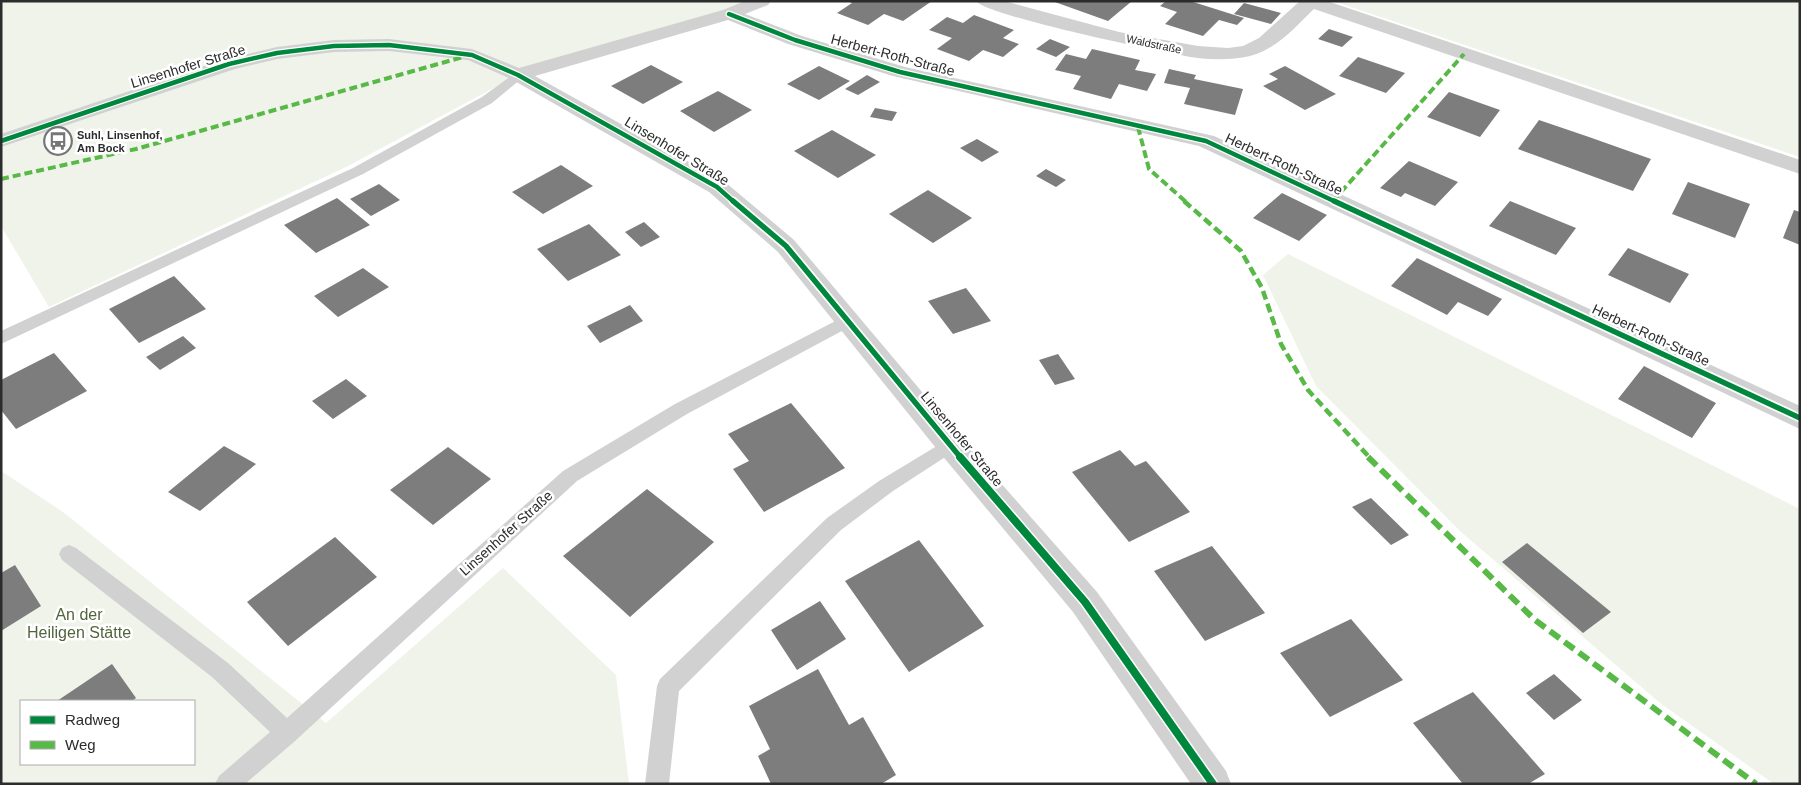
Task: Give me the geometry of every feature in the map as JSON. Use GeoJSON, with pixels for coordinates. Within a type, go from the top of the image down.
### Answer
{"type":"FeatureCollection","features":[{"type":"Feature","properties":{"kind":"street"},"geometry":{"type":"LineString","coordinates":[[518,75],[729,14],[762,1]]}},
{"type":"Feature","properties":{"kind":"street","name":"Waldstraße"},"geometry":{"type":"LineString","coordinates":[[984,1],[1018,13],[1179,50],[1213,54],[1246,52],[1267,41],[1310,2]]}},
{"type":"Feature","properties":{"kind":"street"},"geometry":{"type":"LineString","coordinates":[[1310,2],[1800,167]]}},
{"type":"Feature","properties":{"kind":"street","name":"Herbert-Roth-Straße"},"geometry":{"type":"LineString","coordinates":[[729,14],[795,40],[900,72],[1206,141],[1800,418]]}},
{"type":"Feature","properties":{"kind":"street","name":"Linsenhofer Straße"},"geometry":{"type":"LineString","coordinates":[[1,141],[229,64],[277,53],[334,46],[390,46],[472,55],[518,75],[717,187],[786,246],[849,320],[950,445],[1085,602],[1213,784]]}},
{"type":"Feature","properties":{"kind":"lane"},"geometry":{"type":"LineString","coordinates":[[1,338],[358,171],[487,100],[518,75]]}},
{"type":"Feature","properties":{"kind":"lane","name":"Linsenhofer Straße"},"geometry":{"type":"LineString","coordinates":[[227,784],[570,476],[681,409],[849,320]]}},
{"type":"Feature","properties":{"kind":"lane","name":"Linsenhofer Straße"},"geometry":{"type":"LineString","coordinates":[[657,784],[668,686],[834,524],[886,486],[950,445]]}},
{"type":"Feature","properties":{"kind":"lane"},"geometry":{"type":"LineString","coordinates":[[69,554],[220,670],[287,732]]}},
{"type":"Feature","properties":{"kind":"green space"},"geometry":{"type":"Polygon","coordinates":[[[1,1],[762,1],[518,75],[348,166],[49,307],[1,226],[1,1]]]}},
{"type":"Feature","properties":{"kind":"green space"},"geometry":{"type":"Polygon","coordinates":[[[1333,1],[1800,1],[1800,157],[1333,1]]]}},
{"type":"Feature","properties":{"kind":"green space"},"geometry":{"type":"Polygon","coordinates":[[[1288,254],[1800,509],[1800,784],[1774,784],[1660,703],[1461,532],[1316,386],[1263,275],[1288,254]]]}},
{"type":"Feature","properties":{"kind":"green space","name":"An der Heiligen Stätte"},"geometry":{"type":"Polygon","coordinates":[[[1,471],[63,512],[326,723],[503,568],[616,675],[629,784],[1,784],[1,471]]]}},
{"type":"Feature","properties":{"kind":"building"},"geometry":{"type":"Polygon","coordinates":[[[847,1],[932,1],[903,21],[884,14],[868,25],[837,13],[852,3],[847,1]]]}},
{"type":"Feature","properties":{"kind":"building"},"geometry":{"type":"Polygon","coordinates":[[[1052,1],[1132,1],[1108,21],[1052,1]]]}},
{"type":"Feature","properties":{"kind":"building"},"geometry":{"type":"Polygon","coordinates":[[[1166,1],[1190,1],[1244,18],[1237,25],[1219,20],[1203,36],[1165,24],[1177,12],[1160,6],[1166,1]]]}},
{"type":"Feature","properties":{"kind":"building"},"geometry":{"type":"Polygon","coordinates":[[[1244,3],[1281,13],[1271,24],[1234,14],[1244,3]]]}},
{"type":"Feature","properties":{"kind":"building"},"geometry":{"type":"Polygon","coordinates":[[[974,15],[1014,30],[1003,38],[1019,44],[1003,57],[983,50],[969,61],[937,49],[952,38],[929,30],[947,17],[963,23],[974,15]]]}},
{"type":"Feature","properties":{"kind":"building"},"geometry":{"type":"Polygon","coordinates":[[[1329,29],[1353,37],[1342,47],[1318,39],[1329,29]]]}},
{"type":"Feature","properties":{"kind":"building"},"geometry":{"type":"Polygon","coordinates":[[[1050,39],[1070,47],[1056,57],[1036,49],[1050,39]]]}},
{"type":"Feature","properties":{"kind":"building"},"geometry":{"type":"Polygon","coordinates":[[[1092,49],[1140,60],[1135,70],[1156,74],[1147,91],[1119,84],[1111,99],[1073,89],[1081,76],[1055,70],[1066,54],[1086,59],[1092,49]]]}},
{"type":"Feature","properties":{"kind":"building"},"geometry":{"type":"Polygon","coordinates":[[[1358,57],[1405,73],[1386,93],[1339,76],[1358,57]]]}},
{"type":"Feature","properties":{"kind":"building"},"geometry":{"type":"Polygon","coordinates":[[[651,65],[683,82],[643,104],[611,86],[651,65]]]}},
{"type":"Feature","properties":{"kind":"building"},"geometry":{"type":"Polygon","coordinates":[[[819,66],[850,81],[819,100],[787,84],[819,66]]]}},
{"type":"Feature","properties":{"kind":"building"},"geometry":{"type":"Polygon","coordinates":[[[1285,66],[1336,94],[1305,110],[1263,86],[1278,79],[1269,74],[1285,66]]]}},
{"type":"Feature","properties":{"kind":"building"},"geometry":{"type":"Polygon","coordinates":[[[1169,69],[1196,75],[1194,79],[1243,89],[1235,115],[1184,104],[1190,88],[1164,83],[1169,69]]]}},
{"type":"Feature","properties":{"kind":"building"},"geometry":{"type":"Polygon","coordinates":[[[867,75],[880,82],[858,95],[845,89],[867,75]]]}},
{"type":"Feature","properties":{"kind":"building"},"geometry":{"type":"Polygon","coordinates":[[[718,91],[752,110],[714,132],[680,111],[718,91]]]}},
{"type":"Feature","properties":{"kind":"building"},"geometry":{"type":"Polygon","coordinates":[[[1449,92],[1500,110],[1480,137],[1427,117],[1449,92]]]}},
{"type":"Feature","properties":{"kind":"building"},"geometry":{"type":"Polygon","coordinates":[[[875,108],[897,112],[892,121],[870,117],[875,108]]]}},
{"type":"Feature","properties":{"kind":"building"},"geometry":{"type":"Polygon","coordinates":[[[1539,120],[1651,159],[1633,191],[1518,149],[1539,120]]]}},
{"type":"Feature","properties":{"kind":"building"},"geometry":{"type":"Polygon","coordinates":[[[832,130],[876,155],[838,178],[794,151],[832,130]]]}},
{"type":"Feature","properties":{"kind":"building"},"geometry":{"type":"Polygon","coordinates":[[[977,139],[999,152],[982,162],[960,148],[977,139]]]}},
{"type":"Feature","properties":{"kind":"building"},"geometry":{"type":"Polygon","coordinates":[[[1409,161],[1458,182],[1435,206],[1405,193],[1401,197],[1380,188],[1409,161]]]}},
{"type":"Feature","properties":{"kind":"building"},"geometry":{"type":"Polygon","coordinates":[[[561,165],[593,186],[543,214],[512,192],[561,165]]]}},
{"type":"Feature","properties":{"kind":"building"},"geometry":{"type":"Polygon","coordinates":[[[1046,169],[1066,180],[1056,187],[1036,176],[1046,169]]]}},
{"type":"Feature","properties":{"kind":"building"},"geometry":{"type":"Polygon","coordinates":[[[1688,182],[1750,204],[1735,238],[1672,214],[1688,182]]]}},
{"type":"Feature","properties":{"kind":"building"},"geometry":{"type":"Polygon","coordinates":[[[379,184],[400,200],[371,216],[350,199],[379,184]]]}},
{"type":"Feature","properties":{"kind":"building"},"geometry":{"type":"Polygon","coordinates":[[[928,190],[972,218],[933,243],[889,214],[928,190]]]}},
{"type":"Feature","properties":{"kind":"building"},"geometry":{"type":"Polygon","coordinates":[[[1282,193],[1327,215],[1299,241],[1253,218],[1282,193]]]}},
{"type":"Feature","properties":{"kind":"building"},"geometry":{"type":"Polygon","coordinates":[[[337,198],[370,225],[316,253],[284,225],[337,198]]]}},
{"type":"Feature","properties":{"kind":"building"},"geometry":{"type":"Polygon","coordinates":[[[1510,201],[1576,228],[1556,255],[1489,226],[1510,201]]]}},
{"type":"Feature","properties":{"kind":"building"},"geometry":{"type":"Polygon","coordinates":[[[1794,210],[1800,212],[1800,245],[1783,238],[1794,210]]]}},
{"type":"Feature","properties":{"kind":"building"},"geometry":{"type":"Polygon","coordinates":[[[644,222],[660,237],[641,247],[625,232],[644,222]]]}},
{"type":"Feature","properties":{"kind":"building"},"geometry":{"type":"Polygon","coordinates":[[[589,224],[621,255],[568,281],[537,249],[589,224]]]}},
{"type":"Feature","properties":{"kind":"building"},"geometry":{"type":"Polygon","coordinates":[[[1628,248],[1689,274],[1670,303],[1608,275],[1628,248]]]}},
{"type":"Feature","properties":{"kind":"building"},"geometry":{"type":"Polygon","coordinates":[[[1417,258],[1502,299],[1488,316],[1458,302],[1447,315],[1391,286],[1417,258]]]}},
{"type":"Feature","properties":{"kind":"building"},"geometry":{"type":"Polygon","coordinates":[[[363,268],[389,287],[338,317],[314,296],[363,268]]]}},
{"type":"Feature","properties":{"kind":"building"},"geometry":{"type":"Polygon","coordinates":[[[174,276],[206,309],[139,343],[109,309],[174,276]]]}},
{"type":"Feature","properties":{"kind":"building"},"geometry":{"type":"Polygon","coordinates":[[[966,288],[991,321],[953,334],[928,301],[966,288]]]}},
{"type":"Feature","properties":{"kind":"building"},"geometry":{"type":"Polygon","coordinates":[[[630,305],[643,321],[600,343],[587,326],[630,305]]]}},
{"type":"Feature","properties":{"kind":"building"},"geometry":{"type":"Polygon","coordinates":[[[183,336],[196,348],[160,370],[146,357],[183,336]]]}},
{"type":"Feature","properties":{"kind":"building"},"geometry":{"type":"Polygon","coordinates":[[[54,353],[87,391],[16,429],[1,410],[1,380],[54,353]]]}},
{"type":"Feature","properties":{"kind":"building"},"geometry":{"type":"Polygon","coordinates":[[[1058,354],[1075,379],[1055,385],[1039,360],[1058,354]]]}},
{"type":"Feature","properties":{"kind":"building"},"geometry":{"type":"Polygon","coordinates":[[[1644,366],[1716,403],[1692,438],[1618,399],[1644,366]]]}},
{"type":"Feature","properties":{"kind":"building"},"geometry":{"type":"Polygon","coordinates":[[[346,379],[367,396],[333,419],[312,401],[346,379]]]}},
{"type":"Feature","properties":{"kind":"building"},"geometry":{"type":"Polygon","coordinates":[[[791,403],[845,468],[764,512],[733,469],[749,461],[728,434],[791,403]]]}},
{"type":"Feature","properties":{"kind":"building"},"geometry":{"type":"Polygon","coordinates":[[[224,446],[256,464],[200,511],[168,492],[224,446]]]}},
{"type":"Feature","properties":{"kind":"building"},"geometry":{"type":"Polygon","coordinates":[[[448,447],[491,479],[433,525],[390,490],[448,447]]]}},
{"type":"Feature","properties":{"kind":"building"},"geometry":{"type":"Polygon","coordinates":[[[1120,450],[1135,466],[1146,461],[1190,512],[1129,542],[1072,472],[1120,450]]]}},
{"type":"Feature","properties":{"kind":"building"},"geometry":{"type":"Polygon","coordinates":[[[647,489],[714,542],[630,617],[563,556],[647,489]]]}},
{"type":"Feature","properties":{"kind":"building"},"geometry":{"type":"Polygon","coordinates":[[[1371,498],[1409,535],[1391,545],[1352,507],[1371,498]]]}},
{"type":"Feature","properties":{"kind":"building"},"geometry":{"type":"Polygon","coordinates":[[[335,537],[377,577],[288,646],[247,602],[335,537]]]}},
{"type":"Feature","properties":{"kind":"building"},"geometry":{"type":"Polygon","coordinates":[[[919,540],[984,626],[909,672],[845,581],[919,540]]]}},
{"type":"Feature","properties":{"kind":"building"},"geometry":{"type":"Polygon","coordinates":[[[1527,543],[1611,612],[1583,633],[1502,562],[1527,543]]]}},
{"type":"Feature","properties":{"kind":"building"},"geometry":{"type":"Polygon","coordinates":[[[1212,546],[1265,613],[1205,641],[1154,571],[1212,546]]]}},
{"type":"Feature","properties":{"kind":"building"},"geometry":{"type":"Polygon","coordinates":[[[15,565],[41,606],[1,631],[1,573],[15,565]]]}},
{"type":"Feature","properties":{"kind":"building"},"geometry":{"type":"Polygon","coordinates":[[[820,601],[846,639],[797,670],[771,630],[820,601]]]}},
{"type":"Feature","properties":{"kind":"building"},"geometry":{"type":"Polygon","coordinates":[[[1351,619],[1403,680],[1330,717],[1280,653],[1351,619]]]}},
{"type":"Feature","properties":{"kind":"building"},"geometry":{"type":"Polygon","coordinates":[[[112,664],[136,698],[133,700],[58,700],[112,664]]]}},
{"type":"Feature","properties":{"kind":"building"},"geometry":{"type":"Polygon","coordinates":[[[818,669],[849,725],[863,717],[896,775],[881,784],[771,784],[758,756],[770,749],[749,706],[818,669]]]}},
{"type":"Feature","properties":{"kind":"building"},"geometry":{"type":"Polygon","coordinates":[[[1554,674],[1582,700],[1554,720],[1526,693],[1554,674]]]}},
{"type":"Feature","properties":{"kind":"building"},"geometry":{"type":"Polygon","coordinates":[[[1473,692],[1545,774],[1528,784],[1463,784],[1413,723],[1473,692]]]}},
{"type":"Feature","properties":{"kind":"marked path"},"geometry":{"type":"LineString","coordinates":[[1333,201],[1464,54]]}},
{"type":"Feature","properties":{"kind":"marked path"},"geometry":{"type":"LineString","coordinates":[[1,179],[136,149],[463,57]]}},
{"type":"Feature","properties":{"kind":"marked path"},"geometry":{"type":"LineString","coordinates":[[1138,127],[1149,169],[1241,251],[1262,288],[1281,344],[1308,390],[1353,442],[1535,620],[1756,784]]}},
{"type":"Feature","properties":{"kind":"cycle path"},"geometry":{"type":"LineString","coordinates":[[729,14],[795,40],[900,72],[1206,141],[1800,418]]}},
{"type":"Feature","properties":{"kind":"cycle path"},"geometry":{"type":"LineString","coordinates":[[1,141],[229,64],[277,53],[334,46],[389,45],[472,55],[518,75],[717,187],[786,246],[950,445],[1085,602],[1213,784]]}},
{"type":"Feature","properties":{"kind":"place","name":"Suhl, Linsenhof, Am Bock"},"geometry":{"type":"Point","coordinates":[58,141]}}]}
